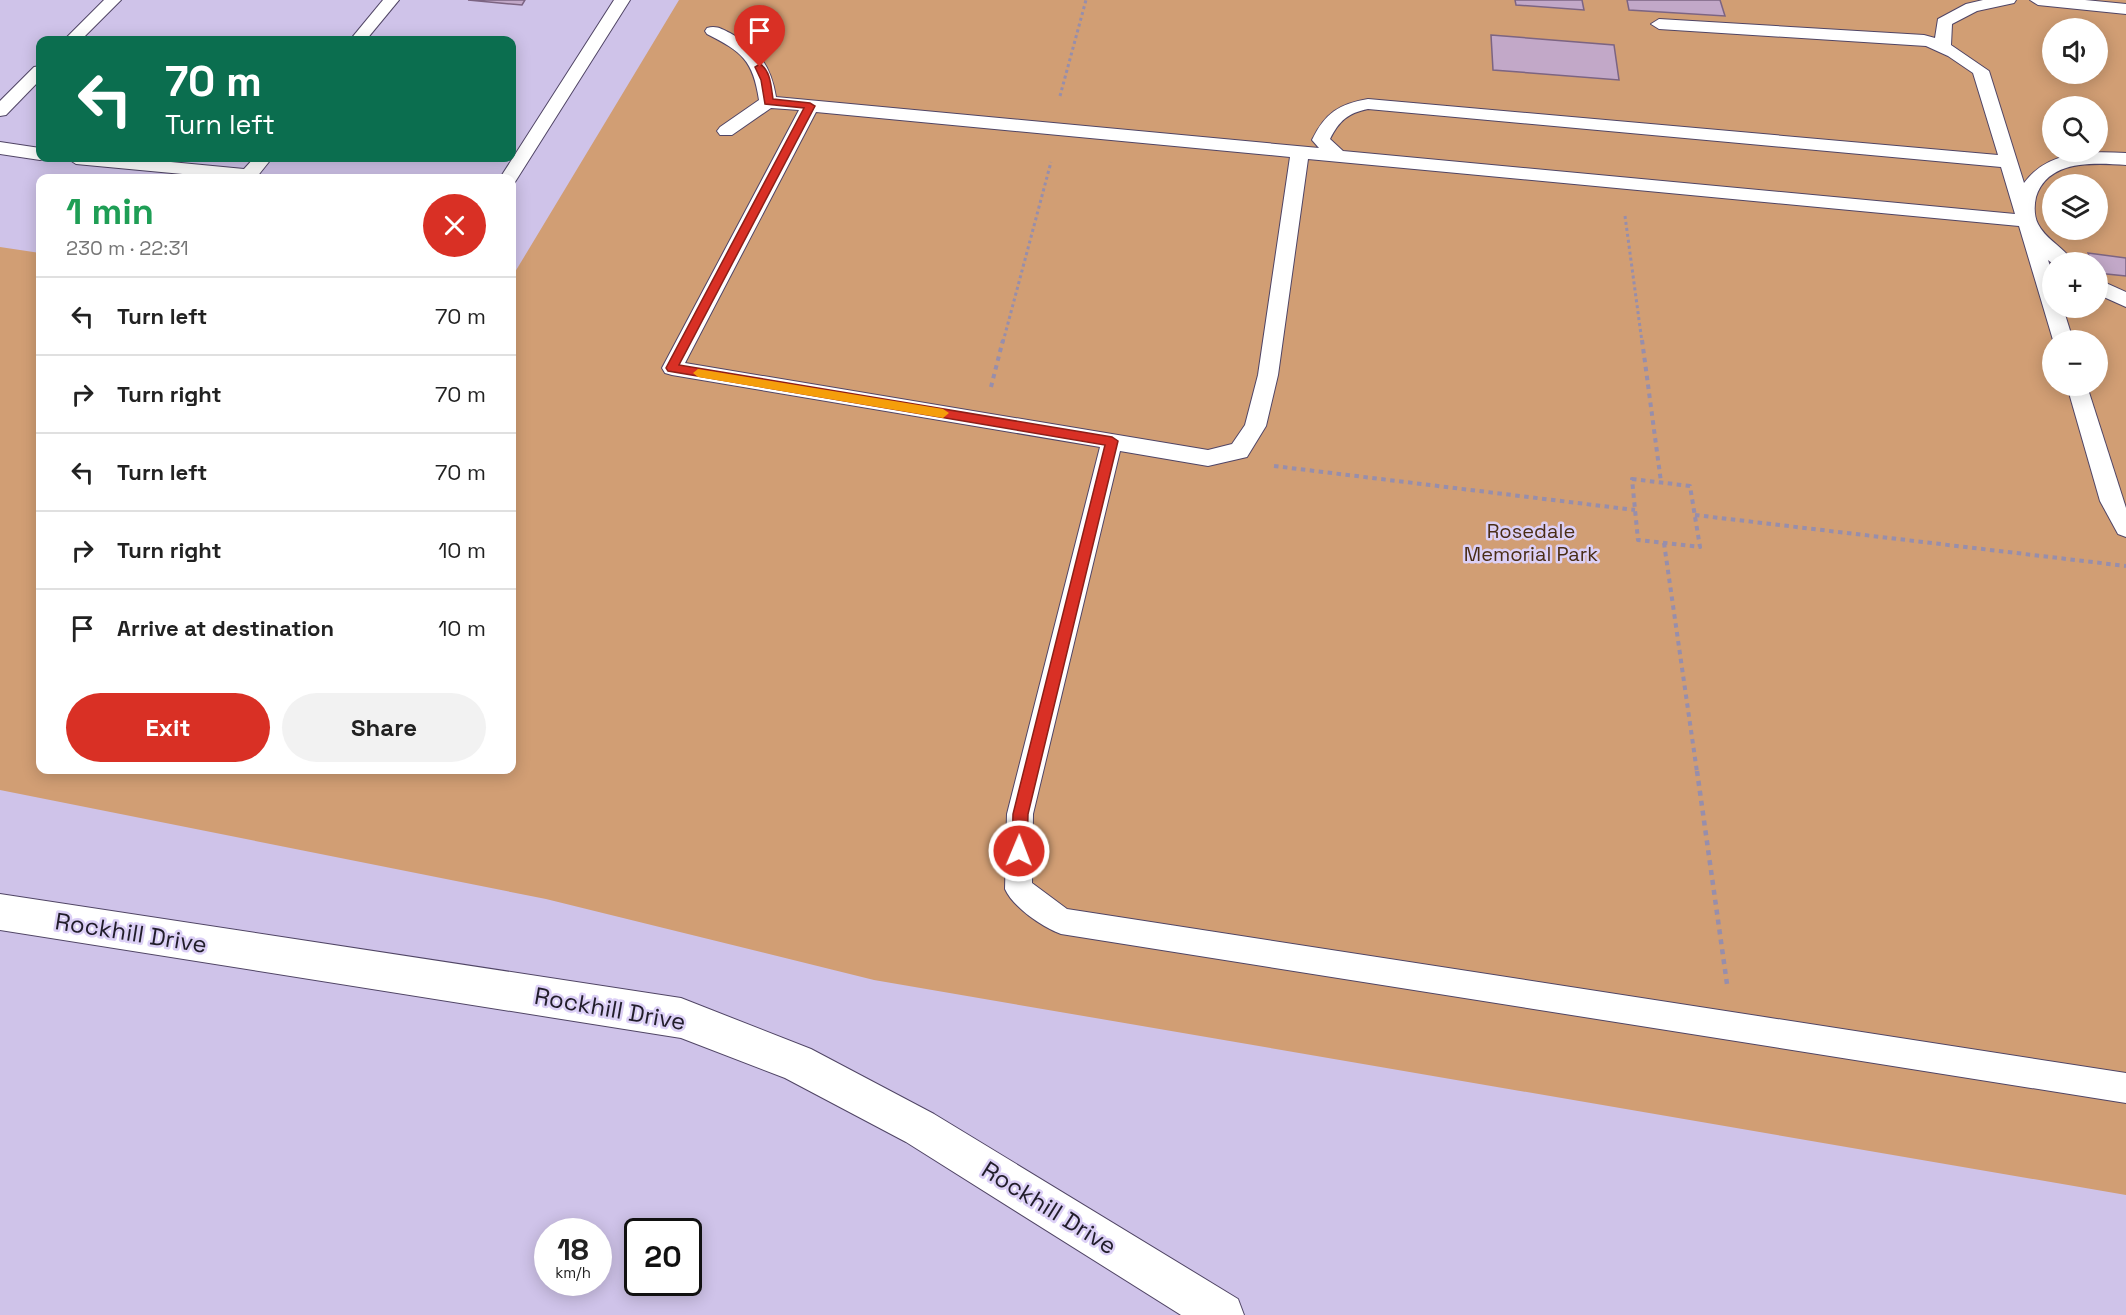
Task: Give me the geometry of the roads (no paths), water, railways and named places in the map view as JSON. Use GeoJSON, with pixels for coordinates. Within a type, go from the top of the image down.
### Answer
{"type":"FeatureCollection","features":[{"type":"Feature","properties":{"kind":"street","name":"Rockhill Drive"},"geometry":{"type":"LineString","coordinates":[[0,912],[681,1018],[797,1063],[920,1128],[1222,1315]]}},
{"type":"Feature","properties":{"kind":"lane"},"geometry":{"type":"LineString","coordinates":[[76,36],[113,0]]}},
{"type":"Feature","properties":{"kind":"lane"},"geometry":{"type":"LineString","coordinates":[[361,36],[391,0]]}},
{"type":"Feature","properties":{"kind":"lane"},"geometry":{"type":"LineString","coordinates":[[512,174],[622,0]]}},
{"type":"Feature","properties":{"kind":"lane"},"geometry":{"type":"LineString","coordinates":[[1943,46],[1944,21],[1972,8],[2008,0]]}},
{"type":"Feature","properties":{"kind":"lane"},"geometry":{"type":"LineString","coordinates":[[2038,0],[2126,9]]}},
{"type":"Feature","properties":{"kind":"lane"},"geometry":{"type":"LineString","coordinates":[[1659,24],[1924,40],[1943,46],[1981,72],[2042,272]]}},
{"type":"Feature","properties":{"kind":"lane"},"geometry":{"type":"LineString","coordinates":[[713,31],[754,55],[765,80],[768,102]]}},
{"type":"Feature","properties":{"kind":"lane"},"geometry":{"type":"LineString","coordinates":[[0,111],[36,75]]}},
{"type":"Feature","properties":{"kind":"lane"},"geometry":{"type":"LineString","coordinates":[[726,131],[768,102],[2027,221]]}},
{"type":"Feature","properties":{"kind":"lane"},"geometry":{"type":"LineString","coordinates":[[1338,156],[1321,140],[1328,123],[1346,107],[1368,104],[2009,162]]}},
{"type":"Feature","properties":{"kind":"lane"},"geometry":{"type":"LineString","coordinates":[[810,106],[672,368],[1208,458],[1239,451],[1255,426],[1268,375],[1300,152]]}},
{"type":"Feature","properties":{"kind":"lane"},"geometry":{"type":"LineString","coordinates":[[0,148],[36,153]]}},
{"type":"Feature","properties":{"kind":"lane"},"geometry":{"type":"LineString","coordinates":[[2051,252],[2027,221],[2026,196],[2038,177],[2061,163],[2094,157],[2126,159]]}},
{"type":"Feature","properties":{"kind":"lane"},"geometry":{"type":"LineString","coordinates":[[112,162],[221,174]]}},
{"type":"Feature","properties":{"kind":"lane"},"geometry":{"type":"LineString","coordinates":[[250,174],[260,162]]}},
{"type":"Feature","properties":{"kind":"lane"},"geometry":{"type":"LineString","coordinates":[[2108,291],[2126,300]]}},
{"type":"Feature","properties":{"kind":"lane"},"geometry":{"type":"LineString","coordinates":[[2080,396],[2111,501],[2125,529]]}},
{"type":"Feature","properties":{"kind":"lane"},"geometry":{"type":"LineString","coordinates":[[1112,441],[1020,814],[1018,889],[1061,921],[2126,1088]]}},
{"type":"Feature","properties":{"kind":"park label","name":"Rosedale Memorial Park"},"geometry":{"type":"Point","coordinates":[1531,542]}}]}
